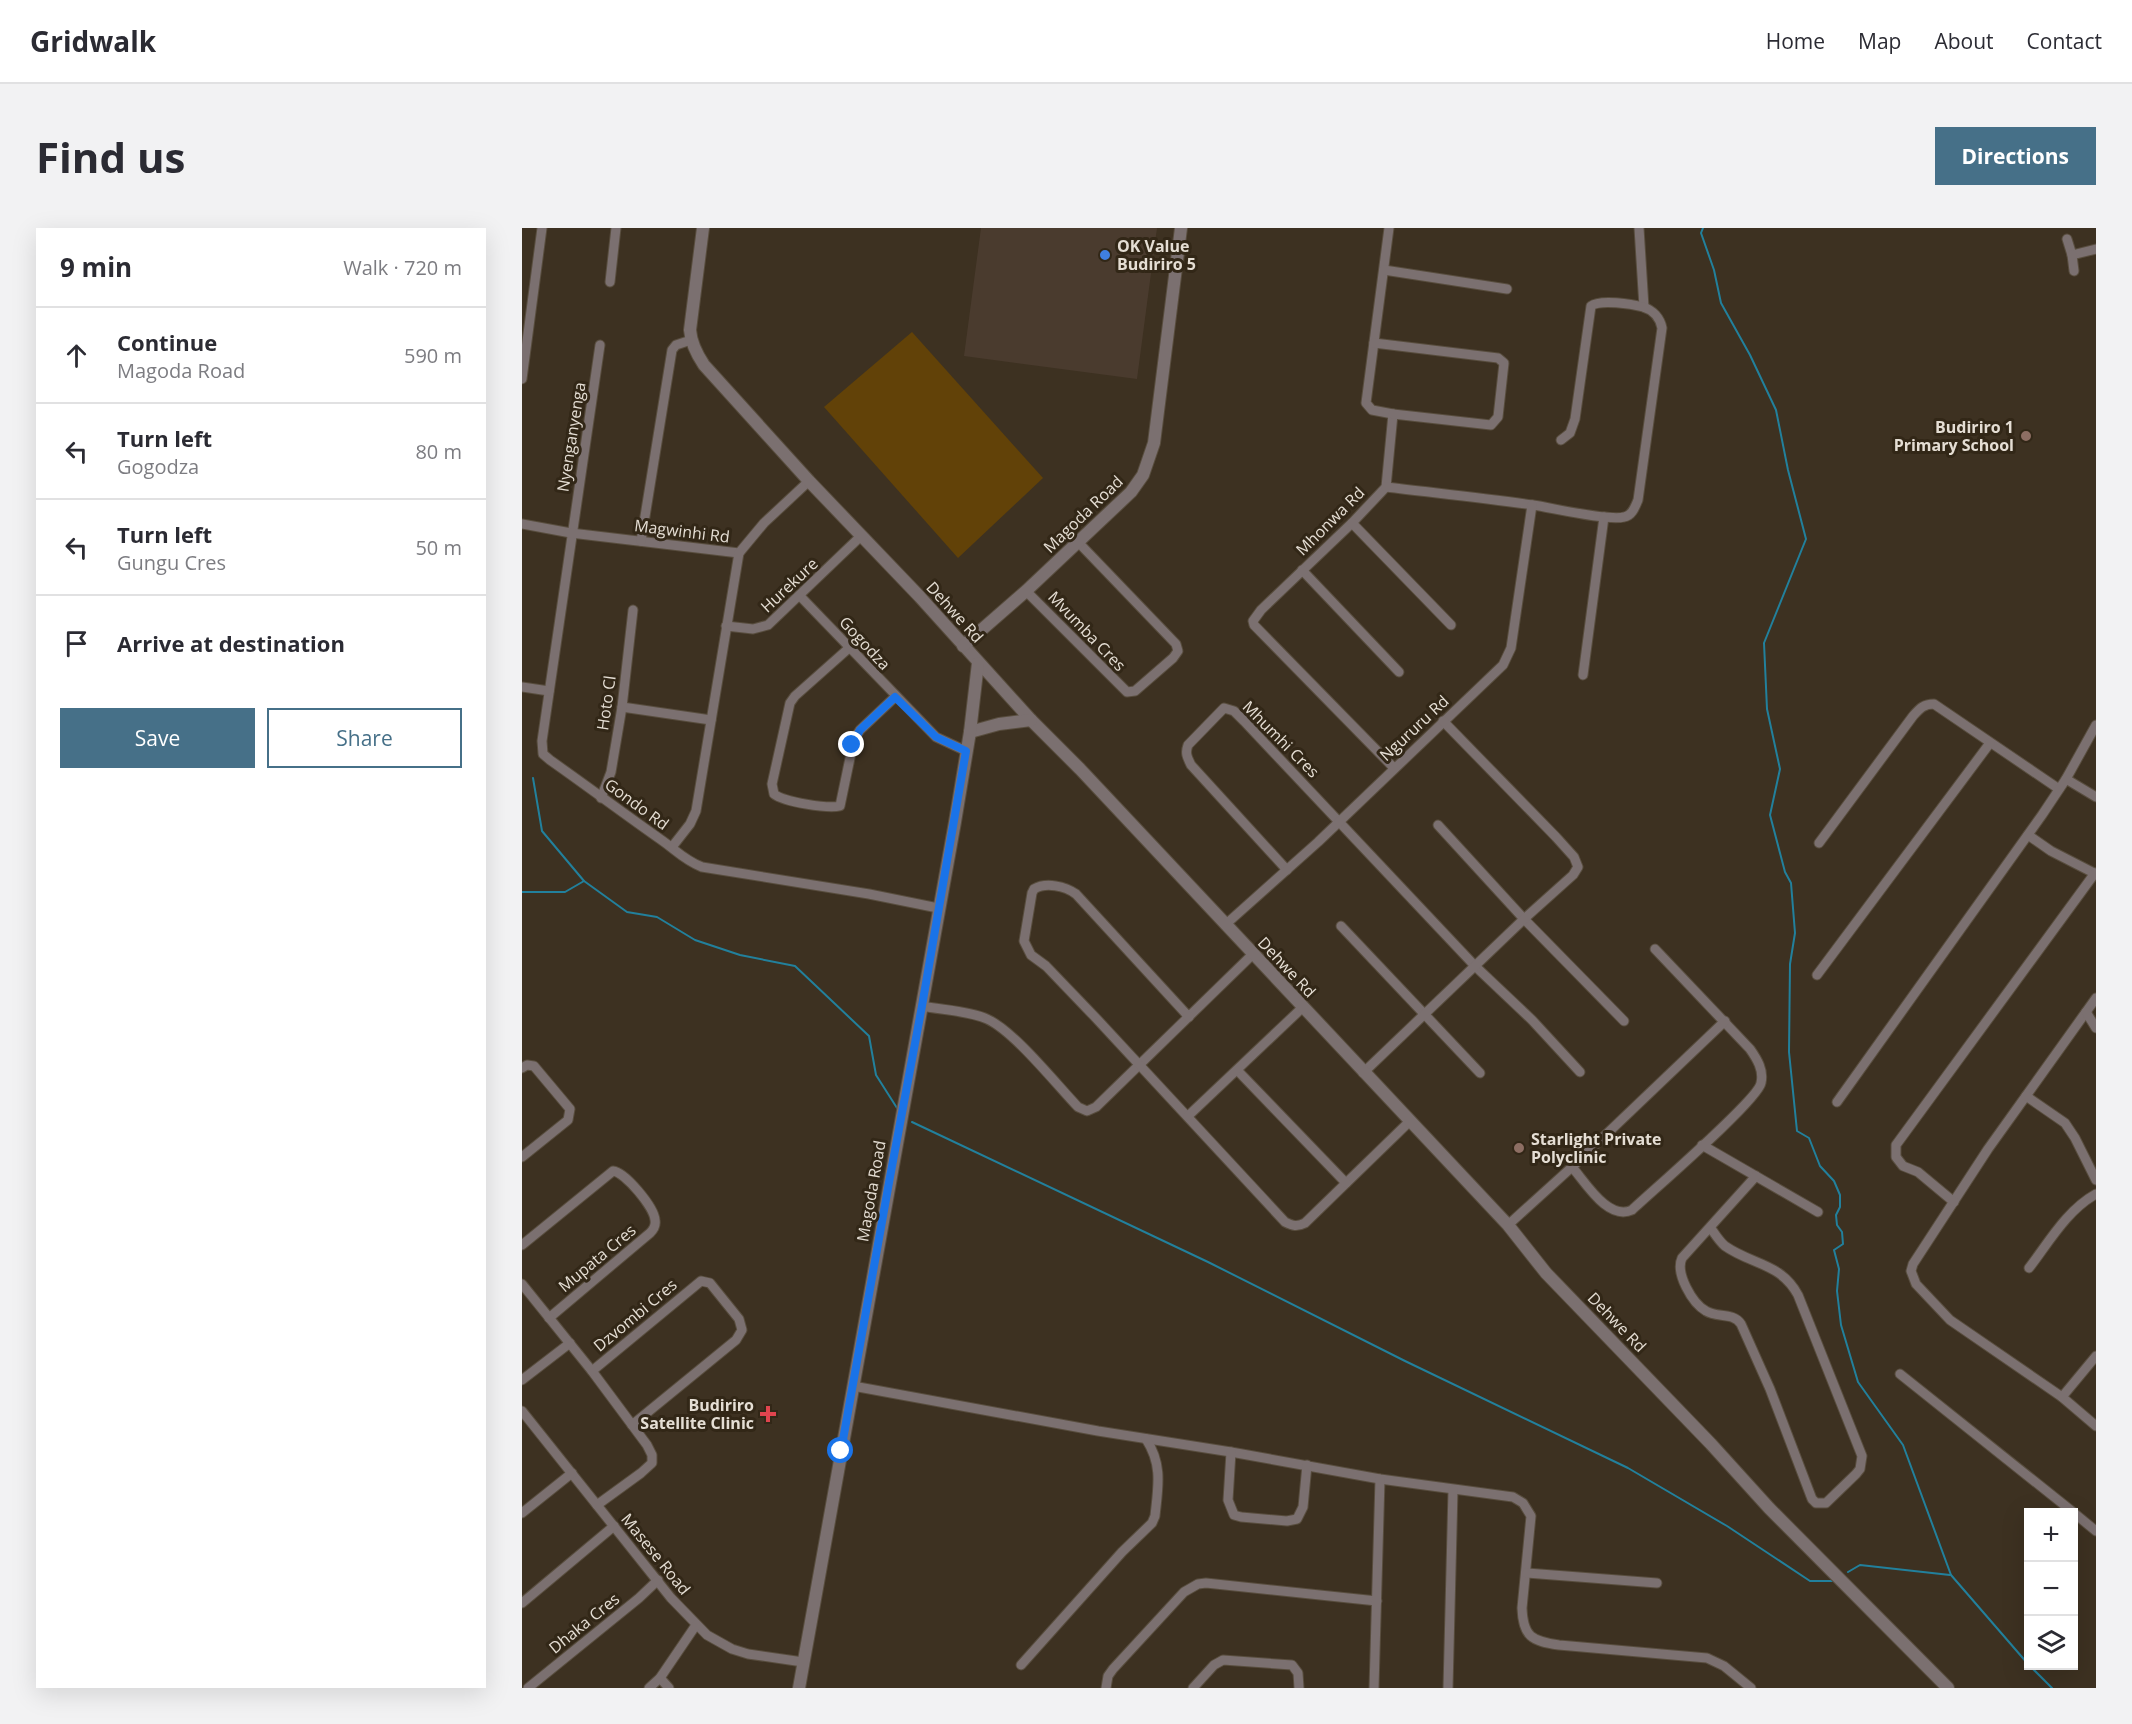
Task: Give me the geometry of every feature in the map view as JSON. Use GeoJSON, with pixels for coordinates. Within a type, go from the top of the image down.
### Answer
{"type":"FeatureCollection","features":[{"type":"Feature","properties":{"kind":"street"},"geometry":{"type":"LineString","coordinates":[[522,379],[542,228]]}},
{"type":"Feature","properties":{"kind":"street"},"geometry":{"type":"LineString","coordinates":[[610,282],[616,228]]}},
{"type":"Feature","properties":{"kind":"street","name":"Dehwe Rd"},"geometry":{"type":"LineString","coordinates":[[703,228],[690,322],[691,340],[704,365],[1031,720],[1508,1225],[1521,1240],[1530,1256],[1711,1443],[1769,1508],[1948,1688]]}},
{"type":"Feature","properties":{"kind":"street","name":"Magoda Road"},"geometry":{"type":"LineString","coordinates":[[963,646],[1026,591],[1138,483],[1148,463],[1154,443],[1181,228]]}},
{"type":"Feature","properties":{"kind":"street"},"geometry":{"type":"LineString","coordinates":[[1374,343],[1498,358],[1504,363],[1498,417],[1491,425],[1393,414],[1372,410],[1366,403],[1389,228]]}},
{"type":"Feature","properties":{"kind":"street"},"geometry":{"type":"LineString","coordinates":[[1639,228],[1644,307]]}},
{"type":"Feature","properties":{"kind":"street"},"geometry":{"type":"LineString","coordinates":[[2067,239],[2074,271]]}},
{"type":"Feature","properties":{"kind":"street"},"geometry":{"type":"LineString","coordinates":[[2072,255],[2096,249]]}},
{"type":"Feature","properties":{"kind":"street"},"geometry":{"type":"LineString","coordinates":[[1384,270],[1507,289]]}},
{"type":"Feature","properties":{"kind":"street"},"geometry":{"type":"LineString","coordinates":[[1386,487],[1532,505],[1604,517],[1626,517],[1634,510],[1638,500],[1662,328],[1655,314],[1644,307],[1601,301],[1593,304],[1589,310],[1575,419],[1570,433],[1561,441]]}},
{"type":"Feature","properties":{"kind":"street"},"geometry":{"type":"LineString","coordinates":[[641,541],[672,350],[676,345],[691,340]]}},
{"type":"Feature","properties":{"kind":"street","name":"Nyenganyenga"},"geometry":{"type":"LineString","coordinates":[[571,533],[600,345]]}},
{"type":"Feature","properties":{"kind":"street","name":"Mhonwa Rd"},"geometry":{"type":"LineString","coordinates":[[1393,414],[1386,487],[1255,617],[1254,624],[1394,768]]}},
{"type":"Feature","properties":{"kind":"street","name":"Magwinhi Rd"},"geometry":{"type":"LineString","coordinates":[[522,524],[571,533],[739,553],[764,523],[809,481]]}},
{"type":"Feature","properties":{"kind":"street","name":"Ngururu Rd"},"geometry":{"type":"LineString","coordinates":[[1225,925],[1287,870],[1500,669],[1508,658],[1532,505]]}},
{"type":"Feature","properties":{"kind":"street"},"geometry":{"type":"LineString","coordinates":[[1583,675],[1604,517]]}},
{"type":"Feature","properties":{"kind":"street"},"geometry":{"type":"LineString","coordinates":[[1352,523],[1450,625]]}},
{"type":"Feature","properties":{"kind":"street","name":"Gondo Rd"},"geometry":{"type":"LineString","coordinates":[[571,533],[542,741],[543,753],[601,798],[672,847],[683,859],[702,867],[869,894],[938,908]]}},
{"type":"Feature","properties":{"kind":"street","name":"Hurekure"},"geometry":{"type":"LineString","coordinates":[[726,626],[763,628],[800,596],[861,536]]}},
{"type":"Feature","properties":{"kind":"street","name":"Mvumba Cres"},"geometry":{"type":"LineString","coordinates":[[1026,591],[1127,692],[1135,691],[1173,658],[1178,651],[1176,644],[1078,542]]}},
{"type":"Feature","properties":{"kind":"street"},"geometry":{"type":"LineString","coordinates":[[672,847],[690,824],[696,811],[739,553]]}},
{"type":"Feature","properties":{"kind":"street"},"geometry":{"type":"LineString","coordinates":[[1302,570],[1399,672]]}},
{"type":"Feature","properties":{"kind":"street","name":"Gogodza"},"geometry":{"type":"LineString","coordinates":[[800,596],[936,737],[966,751]]}},
{"type":"Feature","properties":{"kind":"street","name":"Hoto Cl"},"geometry":{"type":"LineString","coordinates":[[601,798],[610,772],[622,707],[633,610]]}},
{"type":"Feature","properties":{"kind":"street"},"geometry":{"type":"LineString","coordinates":[[849,648],[790,703],[772,784],[774,794],[783,799],[830,807],[840,806],[854,739],[895,697]]}},
{"type":"Feature","properties":{"kind":"street","name":"Magoda Road"},"geometry":{"type":"LineString","coordinates":[[799,1688],[970,732],[978,663]]}},
{"type":"Feature","properties":{"kind":"street"},"geometry":{"type":"LineString","coordinates":[[522,687],[549,691]]}},
{"type":"Feature","properties":{"kind":"street"},"geometry":{"type":"LineString","coordinates":[[1819,843],[1913,716],[1923,706],[1934,704],[2059,789]]}},
{"type":"Feature","properties":{"kind":"street"},"geometry":{"type":"LineString","coordinates":[[622,707],[711,720]]}},
{"type":"Feature","properties":{"kind":"street","name":"Mhumhi Cres"},"geometry":{"type":"LineString","coordinates":[[1287,870],[1187,758],[1188,745],[1224,708],[1234,711],[1339,820]]}},
{"type":"Feature","properties":{"kind":"street"},"geometry":{"type":"LineString","coordinates":[[970,732],[999,724],[1031,720]]}},
{"type":"Feature","properties":{"kind":"street"},"geometry":{"type":"LineString","coordinates":[[1363,1073],[1573,875],[1578,867],[1577,862],[1556,837],[1443,721]]}},
{"type":"Feature","properties":{"kind":"street"},"geometry":{"type":"LineString","coordinates":[[1837,1102],[2028,835],[2066,779],[2096,725]]}},
{"type":"Feature","properties":{"kind":"street"},"geometry":{"type":"LineString","coordinates":[[1816,975],[1990,743]]}},
{"type":"Feature","properties":{"kind":"street"},"geometry":{"type":"LineString","coordinates":[[2066,779],[2096,796]]}},
{"type":"Feature","properties":{"kind":"street"},"geometry":{"type":"LineString","coordinates":[[1339,820],[1475,966],[1532,1020],[1580,1072]]}},
{"type":"Feature","properties":{"kind":"street"},"geometry":{"type":"LineString","coordinates":[[1438,825],[1524,919],[1624,1022]]}},
{"type":"Feature","properties":{"kind":"street"},"geometry":{"type":"LineString","coordinates":[[1954,1202],[1918,1172],[1903,1166],[1896,1157],[1896,1145],[2096,874],[2028,835]]}},
{"type":"Feature","properties":{"kind":"street"},"geometry":{"type":"LineString","coordinates":[[1189,1017],[1076,894],[1063,887],[1046,885],[1034,889],[1025,928],[1024,941],[1027,949],[1046,966],[1291,1226],[1305,1223],[1409,1122]]}},
{"type":"Feature","properties":{"kind":"street"},"geometry":{"type":"LineString","coordinates":[[1341,926],[1480,1073]]}},
{"type":"Feature","properties":{"kind":"street"},"geometry":{"type":"LineString","coordinates":[[1572,1167],[1606,1206],[1614,1212],[1626,1213],[1632,1210],[1754,1096],[1762,1082],[1758,1061],[1750,1048],[1655,949]]}},
{"type":"Feature","properties":{"kind":"street"},"geometry":{"type":"LineString","coordinates":[[922,1006],[983,1017],[995,1023],[1009,1034],[1078,1107],[1091,1110],[1253,954]]}},
{"type":"Feature","properties":{"kind":"street"},"geometry":{"type":"LineString","coordinates":[[2096,998],[1988,1149],[1911,1270],[1912,1278],[1950,1320],[2062,1397],[2096,1426]]}},
{"type":"Feature","properties":{"kind":"street"},"geometry":{"type":"LineString","coordinates":[[1188,1116],[1302,1008]]}},
{"type":"Feature","properties":{"kind":"street"},"geometry":{"type":"LineString","coordinates":[[2086,1012],[2096,1028]]}},
{"type":"Feature","properties":{"kind":"street"},"geometry":{"type":"LineString","coordinates":[[1508,1225],[1725,1021]]}},
{"type":"Feature","properties":{"kind":"street"},"geometry":{"type":"LineString","coordinates":[[522,1068],[526,1065],[534,1066],[570,1109],[570,1115],[568,1120],[522,1157]]}},
{"type":"Feature","properties":{"kind":"street"},"geometry":{"type":"LineString","coordinates":[[1238,1071],[1346,1184]]}},
{"type":"Feature","properties":{"kind":"street"},"geometry":{"type":"LineString","coordinates":[[2026,1096],[2065,1123],[2096,1180]]}},
{"type":"Feature","properties":{"kind":"street"},"geometry":{"type":"LineString","coordinates":[[1702,1145],[1818,1212]]}},
{"type":"Feature","properties":{"kind":"street","name":"Mupata Cres"},"geometry":{"type":"LineString","coordinates":[[522,1245],[613,1171],[622,1174],[645,1200],[655,1216],[655,1226],[650,1233],[549,1318]]}},
{"type":"Feature","properties":{"kind":"street"},"geometry":{"type":"LineString","coordinates":[[1710,1227],[1724,1245],[1774,1269],[1787,1278],[1798,1295],[1862,1456],[1860,1469],[1826,1503],[1816,1503],[1812,1499],[1770,1389],[1741,1324],[1736,1318],[1706,1311],[1682,1280],[1679,1269],[1682,1258],[1756,1176]]}},
{"type":"Feature","properties":{"kind":"street"},"geometry":{"type":"LineString","coordinates":[[2029,1268],[2074,1210],[2096,1194]]}},
{"type":"Feature","properties":{"kind":"street","name":"Dzvombi Cres"},"geometry":{"type":"LineString","coordinates":[[592,1371],[701,1281],[710,1283],[739,1319],[742,1330],[736,1340],[632,1425]]}},
{"type":"Feature","properties":{"kind":"street"},"geometry":{"type":"LineString","coordinates":[[522,1284],[592,1371],[651,1450],[652,1463],[597,1505]]}},
{"type":"Feature","properties":{"kind":"street"},"geometry":{"type":"LineString","coordinates":[[522,1380],[570,1343]]}},
{"type":"Feature","properties":{"kind":"street"},"geometry":{"type":"LineString","coordinates":[[2062,1397],[2096,1356]]}},
{"type":"Feature","properties":{"kind":"street"},"geometry":{"type":"LineString","coordinates":[[1900,1374],[2067,1508]]}},
{"type":"Feature","properties":{"kind":"street"},"geometry":{"type":"LineString","coordinates":[[853,1386],[1380,1479],[1513,1497],[1523,1503],[1531,1516],[1522,1621],[1525,1629],[1536,1641],[1558,1646],[1707,1658],[1724,1666],[1751,1688]]}},
{"type":"Feature","properties":{"kind":"street","name":"Masese Road"},"geometry":{"type":"LineString","coordinates":[[524,1418],[572,1473],[658,1580],[707,1635],[732,1649],[762,1657],[802,1662]]}},
{"type":"Feature","properties":{"kind":"street"},"geometry":{"type":"LineString","coordinates":[[1020,1665],[1122,1552],[1152,1523],[1155,1516],[1158,1463],[1155,1452],[1146,1439]]}},
{"type":"Feature","properties":{"kind":"street"},"geometry":{"type":"LineString","coordinates":[[1231,1452],[1228,1500],[1234,1515],[1241,1517],[1287,1521],[1297,1519],[1303,1507],[1307,1465]]}},
{"type":"Feature","properties":{"kind":"street"},"geometry":{"type":"LineString","coordinates":[[522,1512],[572,1473]]}},
{"type":"Feature","properties":{"kind":"street"},"geometry":{"type":"LineString","coordinates":[[1374,1688],[1380,1479]]}},
{"type":"Feature","properties":{"kind":"street"},"geometry":{"type":"LineString","coordinates":[[1448,1688],[1453,1490]]}},
{"type":"Feature","properties":{"kind":"street"},"geometry":{"type":"LineString","coordinates":[[2078,1517],[2096,1531]]}},
{"type":"Feature","properties":{"kind":"street"},"geometry":{"type":"LineString","coordinates":[[522,1603],[614,1526]]}},
{"type":"Feature","properties":{"kind":"street"},"geometry":{"type":"LineString","coordinates":[[1527,1573],[1657,1582]]}},
{"type":"Feature","properties":{"kind":"street","name":"Dhaka Cres"},"geometry":{"type":"LineString","coordinates":[[528,1688],[658,1580]]}},
{"type":"Feature","properties":{"kind":"street"},"geometry":{"type":"LineString","coordinates":[[1106,1688],[1108,1676],[1113,1669],[1184,1592],[1198,1584],[1377,1601]]}},
{"type":"Feature","properties":{"kind":"street"},"geometry":{"type":"LineString","coordinates":[[649,1688],[660,1678],[696,1625]]}},
{"type":"Feature","properties":{"kind":"street"},"geometry":{"type":"LineString","coordinates":[[1192,1688],[1214,1665],[1227,1659],[1292,1665],[1298,1673],[1299,1688]]}},
{"type":"Feature","properties":{"kind":"street"},"geometry":{"type":"LineString","coordinates":[[660,1678],[669,1688]]}},
{"type":"Feature","properties":{"kind":"shaded area"},"geometry":{"type":"Polygon","coordinates":[[[981,228],[1157,228],[1137,379],[964,356],[981,228]]]}},
{"type":"Feature","properties":{"kind":"shaded area"},"geometry":{"type":"Polygon","coordinates":[[[912,332],[1043,478],[958,558],[824,407],[912,332]]]}},
{"type":"Feature","properties":{"kind":"waterway"},"geometry":{"type":"LineString","coordinates":[[1703,228],[1701,233],[1714,270],[1721,303],[1750,355],[1776,410],[1788,470],[1806,539],[1764,643],[1767,709],[1780,769],[1770,815],[1785,872],[1791,883],[1795,933],[1790,964],[1789,1052],[1797,1131],[1809,1138],[1820,1166],[1834,1181],[1840,1195],[1840,1207],[1836,1215],[1837,1225],[1842,1232],[1843,1244],[1834,1250],[1839,1269],[1837,1291],[1841,1325],[1858,1382],[1903,1445],[1951,1575],[2024,1659]]}},
{"type":"Feature","properties":{"kind":"waterway"},"geometry":{"type":"LineString","coordinates":[[533,778],[542,831],[584,881],[627,912],[657,917],[695,940],[740,955],[795,966],[869,1036],[876,1075],[897,1108]]}},
{"type":"Feature","properties":{"kind":"waterway"},"geometry":{"type":"LineString","coordinates":[[522,892],[565,892],[584,881]]}},
{"type":"Feature","properties":{"kind":"waterway"},"geometry":{"type":"LineString","coordinates":[[912,1122],[1208,1262],[1405,1361],[1628,1468],[1727,1526],[1810,1581],[1832,1581]]}},
{"type":"Feature","properties":{"kind":"waterway"},"geometry":{"type":"LineString","coordinates":[[1848,1572],[1860,1565],[1950,1575]]}},
{"type":"Feature","properties":{"kind":"waterway"},"geometry":{"type":"LineString","coordinates":[[2034,1670],[2052,1688]]}},
{"type":"Feature","properties":{"kind":"place","name":"OK Value Budiriro 5"},"geometry":{"type":"Point","coordinates":[1105,255]}},
{"type":"Feature","properties":{"kind":"place","name":"Budiriro 1 Primary School"},"geometry":{"type":"Point","coordinates":[2026,436]}},
{"type":"Feature","properties":{"kind":"place","name":"Starlight Private Polyclinic"},"geometry":{"type":"Point","coordinates":[1519,1148]}},
{"type":"Feature","properties":{"kind":"place","name":"Budiriro Satellite Clinic"},"geometry":{"type":"Point","coordinates":[768,1414]}},
{"type":"Feature","properties":{"kind":"route"},"geometry":{"type":"LineString","coordinates":[[841,1451],[966,751],[940,741],[895,697],[860,730],[852,745]]}}]}
